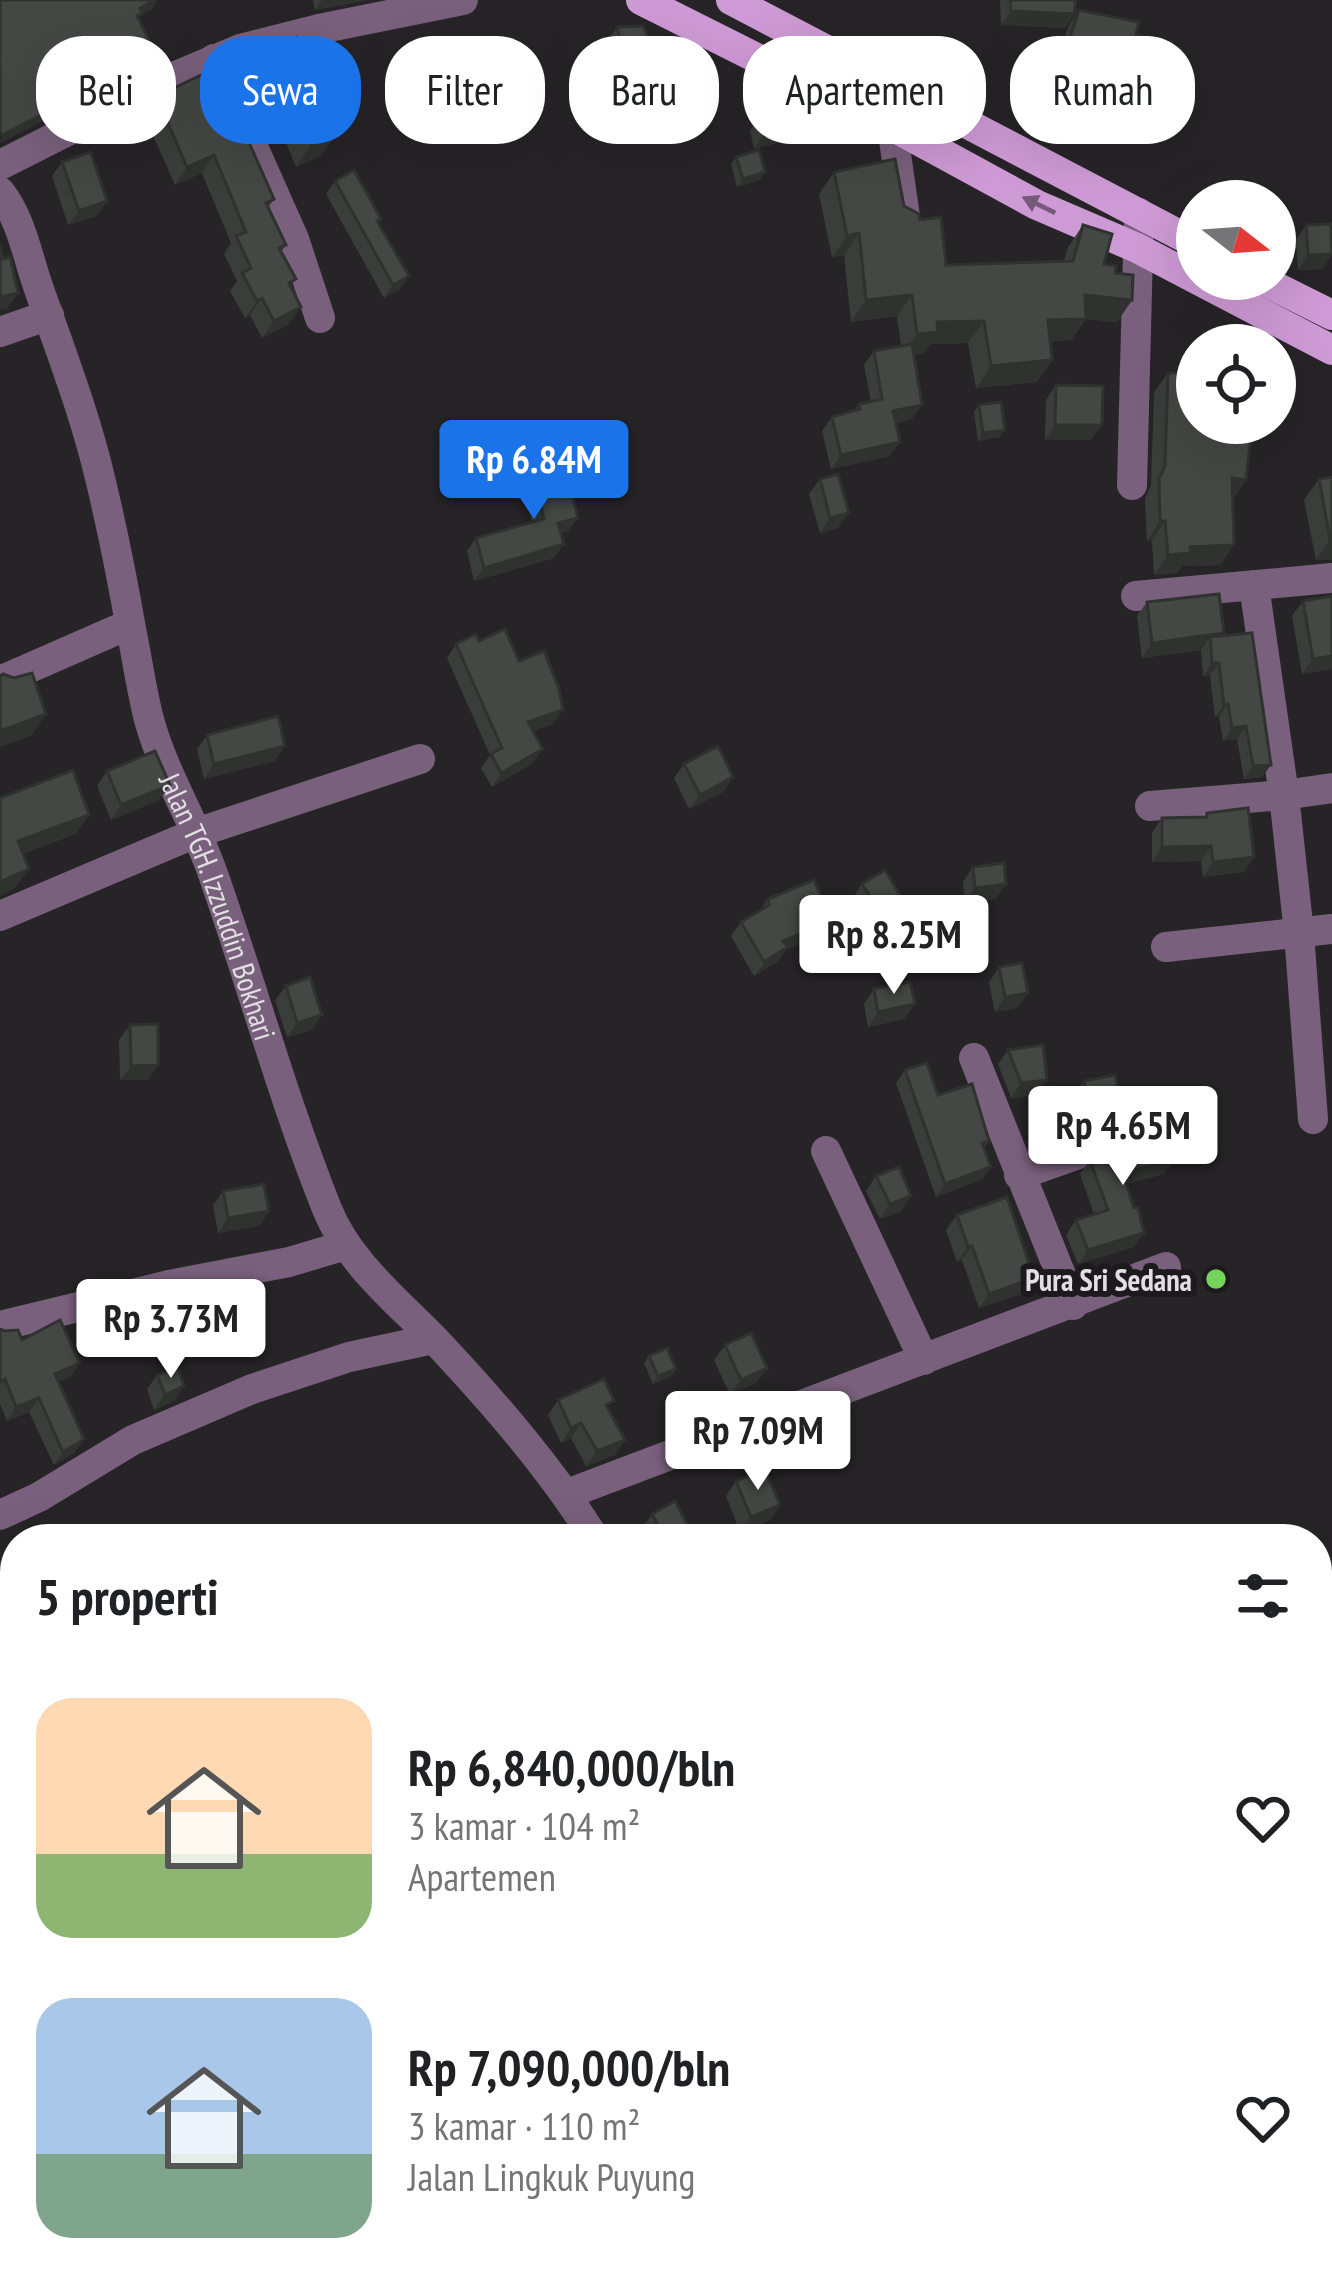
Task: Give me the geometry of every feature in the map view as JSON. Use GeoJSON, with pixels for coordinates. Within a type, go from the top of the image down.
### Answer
{"type":"FeatureCollection","features":[{"type":"Feature","properties":{"kind":"main road"},"geometry":{"type":"LineString","coordinates":[[641,0],[743,51]]}},
{"type":"Feature","properties":{"kind":"main road"},"geometry":{"type":"LineString","coordinates":[[731,0],[1176,233]]}},
{"type":"Feature","properties":{"kind":"main road"},"geometry":{"type":"LineString","coordinates":[[925,144],[1037,206],[1137,248],[1332,350]]}},
{"type":"Feature","properties":{"kind":"main road"},"geometry":{"type":"LineString","coordinates":[[1296,297],[1332,315]]}},
{"type":"Feature","properties":{"kind":"street"},"geometry":{"type":"LineString","coordinates":[[290,36],[463,0]]}},
{"type":"Feature","properties":{"kind":"street"},"geometry":{"type":"LineString","coordinates":[[0,165],[200,66]]}},
{"type":"Feature","properties":{"kind":"street"},"geometry":{"type":"LineString","coordinates":[[252,144],[294,239],[320,318]]}},
{"type":"Feature","properties":{"kind":"street"},"geometry":{"type":"LineString","coordinates":[[895,144],[905,217]]}},
{"type":"Feature","properties":{"kind":"street","name":"Jalan TGH. Izzuddin Bokhari"},"geometry":{"type":"LineString","coordinates":[[0,192],[22,230],[101,479],[150,723],[246,965],[307,1158],[330,1215],[346,1245],[500,1411],[586,1524]]}},
{"type":"Feature","properties":{"kind":"street"},"geometry":{"type":"LineString","coordinates":[[1132,485],[1139,213]]}},
{"type":"Feature","properties":{"kind":"street"},"geometry":{"type":"LineString","coordinates":[[0,332],[49,315]]}},
{"type":"Feature","properties":{"kind":"street"},"geometry":{"type":"LineString","coordinates":[[1136,596],[1332,578]]}},
{"type":"Feature","properties":{"kind":"street"},"geometry":{"type":"LineString","coordinates":[[1254,585],[1285,795],[1313,1119]]}},
{"type":"Feature","properties":{"kind":"street"},"geometry":{"type":"LineString","coordinates":[[0,681],[130,624]]}},
{"type":"Feature","properties":{"kind":"street"},"geometry":{"type":"LineString","coordinates":[[0,916],[196,832],[420,759]]}},
{"type":"Feature","properties":{"kind":"street"},"geometry":{"type":"LineString","coordinates":[[1150,806],[1332,788]]}},
{"type":"Feature","properties":{"kind":"street"},"geometry":{"type":"LineString","coordinates":[[1166,947],[1332,929]]}},
{"type":"Feature","properties":{"kind":"street"},"geometry":{"type":"LineString","coordinates":[[974,1058],[1073,1305]]}},
{"type":"Feature","properties":{"kind":"street"},"geometry":{"type":"LineString","coordinates":[[1019,1175],[1112,1142]]}},
{"type":"Feature","properties":{"kind":"street"},"geometry":{"type":"LineString","coordinates":[[826,1150],[924,1360]]}},
{"type":"Feature","properties":{"kind":"street"},"geometry":{"type":"LineString","coordinates":[[0,1326],[346,1245]]}},
{"type":"Feature","properties":{"kind":"street"},"geometry":{"type":"LineString","coordinates":[[567,1494],[1166,1267]]}},
{"type":"Feature","properties":{"kind":"street"},"geometry":{"type":"LineString","coordinates":[[0,1515],[133,1440],[252,1389],[349,1357],[433,1339]]}},
{"type":"Feature","properties":{"kind":"building"},"geometry":{"type":"Polygon","coordinates":[[[0,0],[155,0],[140,8],[143,13],[137,16],[147,36],[36,36],[36,118],[2,135],[0,0]]]}},
{"type":"Feature","properties":{"kind":"building"},"geometry":{"type":"Polygon","coordinates":[[[1010,0],[1075,0],[1075,14],[1011,11],[1010,0]]]}},
{"type":"Feature","properties":{"kind":"building"},"geometry":{"type":"Polygon","coordinates":[[[1079,10],[1139,22],[1136,34],[1142,36],[1070,36],[1079,10]]]}},
{"type":"Feature","properties":{"kind":"building"},"geometry":{"type":"Polygon","coordinates":[[[643,26],[647,36],[619,36],[617,27],[643,26]]]}},
{"type":"Feature","properties":{"kind":"building"},"geometry":{"type":"Polygon","coordinates":[[[200,76],[200,144],[250,144],[274,199],[266,203],[286,245],[279,248],[296,279],[289,283],[301,307],[274,321],[242,273],[251,268],[236,236],[246,232],[214,155],[187,167],[176,142],[176,87],[200,76]]]}},
{"type":"Feature","properties":{"kind":"building"},"geometry":{"type":"Polygon","coordinates":[[[759,150],[765,172],[743,179],[736,157],[759,150]]]}},
{"type":"Feature","properties":{"kind":"building"},"geometry":{"type":"Polygon","coordinates":[[[91,152],[107,201],[79,211],[62,162],[91,152]]]}},
{"type":"Feature","properties":{"kind":"building"},"geometry":{"type":"Polygon","coordinates":[[[895,159],[904,206],[919,214],[920,220],[941,217],[946,265],[1073,261],[1083,225],[1112,234],[1104,264],[1116,266],[1115,273],[1133,275],[1132,300],[1085,295],[1086,319],[1048,320],[1052,360],[991,366],[984,321],[937,322],[938,332],[917,334],[912,295],[866,300],[859,233],[847,236],[834,172],[895,159]]]}},
{"type":"Feature","properties":{"kind":"building"},"geometry":{"type":"Polygon","coordinates":[[[354,170],[409,276],[393,285],[335,181],[354,170]]]}},
{"type":"Feature","properties":{"kind":"building"},"geometry":{"type":"Polygon","coordinates":[[[1331,224],[1332,254],[1308,255],[1306,225],[1331,224]]]}},
{"type":"Feature","properties":{"kind":"building"},"geometry":{"type":"Polygon","coordinates":[[[0,246],[3,259],[10,257],[18,293],[0,297],[0,246]]]}},
{"type":"Feature","properties":{"kind":"building"},"geometry":{"type":"Polygon","coordinates":[[[912,344],[922,405],[893,411],[900,442],[841,455],[832,417],[882,399],[874,351],[912,344]]]}},
{"type":"Feature","properties":{"kind":"building"},"geometry":{"type":"Polygon","coordinates":[[[1168,373],[1176,373],[1176,444],[1250,444],[1246,480],[1232,478],[1234,545],[1190,547],[1191,553],[1168,555],[1165,521],[1160,521],[1159,479],[1165,466],[1168,373]]]}},
{"type":"Feature","properties":{"kind":"building"},"geometry":{"type":"Polygon","coordinates":[[[1056,385],[1103,386],[1102,425],[1055,425],[1056,385]]]}},
{"type":"Feature","properties":{"kind":"building"},"geometry":{"type":"Polygon","coordinates":[[[1001,402],[1005,430],[983,433],[979,405],[1001,402]]]}},
{"type":"Feature","properties":{"kind":"building"},"geometry":{"type":"Polygon","coordinates":[[[557,458],[562,475],[567,474],[578,518],[558,523],[564,544],[484,568],[476,538],[544,519],[535,482],[543,480],[538,464],[557,458]]]}},
{"type":"Feature","properties":{"kind":"building"},"geometry":{"type":"Polygon","coordinates":[[[838,474],[849,513],[830,518],[820,479],[838,474]]]}},
{"type":"Feature","properties":{"kind":"building"},"geometry":{"type":"Polygon","coordinates":[[[1332,477],[1332,540],[1319,479],[1332,477]]]}},
{"type":"Feature","properties":{"kind":"building"},"geometry":{"type":"Polygon","coordinates":[[[1219,594],[1224,633],[1152,643],[1147,602],[1219,594]]]}},
{"type":"Feature","properties":{"kind":"building"},"geometry":{"type":"Polygon","coordinates":[[[1332,596],[1332,656],[1313,659],[1303,601],[1332,596]]]}},
{"type":"Feature","properties":{"kind":"building"},"geometry":{"type":"Polygon","coordinates":[[[505,629],[519,661],[544,651],[563,710],[528,722],[543,749],[501,773],[491,754],[502,748],[456,644],[476,634],[479,641],[505,629]]]}},
{"type":"Feature","properties":{"kind":"building"},"geometry":{"type":"Polygon","coordinates":[[[1252,633],[1271,765],[1253,766],[1246,726],[1232,728],[1219,663],[1212,663],[1210,637],[1252,633]]]}},
{"type":"Feature","properties":{"kind":"building"},"geometry":{"type":"Polygon","coordinates":[[[32,673],[46,714],[0,731],[0,676],[32,673]]]}},
{"type":"Feature","properties":{"kind":"building"},"geometry":{"type":"Polygon","coordinates":[[[278,716],[285,746],[214,764],[207,735],[278,716]]]}},
{"type":"Feature","properties":{"kind":"building"},"geometry":{"type":"Polygon","coordinates":[[[718,746],[733,777],[700,795],[684,764],[718,746]]]}},
{"type":"Feature","properties":{"kind":"building"},"geometry":{"type":"Polygon","coordinates":[[[155,751],[170,785],[121,805],[107,771],[155,751]]]}},
{"type":"Feature","properties":{"kind":"building"},"geometry":{"type":"Polygon","coordinates":[[[73,770],[89,815],[18,841],[29,869],[0,882],[0,798],[73,770]]]}},
{"type":"Feature","properties":{"kind":"building"},"geometry":{"type":"Polygon","coordinates":[[[1248,808],[1254,857],[1213,862],[1211,846],[1162,847],[1162,818],[1207,817],[1207,813],[1248,808]]]}},
{"type":"Feature","properties":{"kind":"building"},"geometry":{"type":"Polygon","coordinates":[[[1004,863],[1006,884],[975,888],[973,867],[1004,863]]]}},
{"type":"Feature","properties":{"kind":"building"},"geometry":{"type":"Polygon","coordinates":[[[885,870],[901,897],[879,910],[862,884],[885,870]]]}},
{"type":"Feature","properties":{"kind":"building"},"geometry":{"type":"Polygon","coordinates":[[[814,880],[831,921],[783,941],[788,947],[764,962],[741,922],[769,905],[768,899],[814,880]]]}},
{"type":"Feature","properties":{"kind":"building"},"geometry":{"type":"Polygon","coordinates":[[[1022,963],[1028,993],[1005,997],[999,967],[1022,963]]]}},
{"type":"Feature","properties":{"kind":"building"},"geometry":{"type":"Polygon","coordinates":[[[310,977],[322,1015],[297,1023],[286,986],[310,977]]]}},
{"type":"Feature","properties":{"kind":"building"},"geometry":{"type":"Polygon","coordinates":[[[910,982],[915,1004],[878,1012],[874,989],[910,982]]]}},
{"type":"Feature","properties":{"kind":"building"},"geometry":{"type":"Polygon","coordinates":[[[158,1024],[158,1065],[131,1066],[130,1025],[158,1024]]]}},
{"type":"Feature","properties":{"kind":"building"},"geometry":{"type":"Polygon","coordinates":[[[1043,1045],[1047,1080],[1021,1083],[1008,1050],[1043,1045]]]}},
{"type":"Feature","properties":{"kind":"building"},"geometry":{"type":"Polygon","coordinates":[[[927,1063],[938,1095],[972,1084],[989,1141],[982,1143],[991,1167],[945,1184],[905,1070],[927,1063]]]}},
{"type":"Feature","properties":{"kind":"building"},"geometry":{"type":"Polygon","coordinates":[[[1115,1075],[1121,1107],[1089,1113],[1084,1081],[1115,1075]]]}},
{"type":"Feature","properties":{"kind":"building"},"geometry":{"type":"Polygon","coordinates":[[[1165,1123],[1174,1160],[1123,1173],[1144,1233],[1088,1250],[1076,1220],[1108,1210],[1090,1160],[1129,1146],[1141,1132],[1165,1123]]]}},
{"type":"Feature","properties":{"kind":"building"},"geometry":{"type":"Polygon","coordinates":[[[899,1167],[911,1196],[890,1204],[876,1176],[899,1167]]]}},
{"type":"Feature","properties":{"kind":"building"},"geometry":{"type":"Polygon","coordinates":[[[264,1184],[269,1211],[228,1218],[223,1191],[264,1184]]]}},
{"type":"Feature","properties":{"kind":"building"},"geometry":{"type":"Polygon","coordinates":[[[1007,1197],[1034,1278],[989,1294],[957,1215],[1007,1197]]]}},
{"type":"Feature","properties":{"kind":"building"},"geometry":{"type":"Polygon","coordinates":[[[60,1320],[80,1363],[55,1374],[84,1439],[63,1452],[39,1398],[16,1407],[5,1379],[0,1382],[0,1329],[18,1330],[22,1340],[60,1320]]]}},
{"type":"Feature","properties":{"kind":"building"},"geometry":{"type":"Polygon","coordinates":[[[751,1333],[767,1368],[741,1380],[725,1345],[751,1333]]]}},
{"type":"Feature","properties":{"kind":"building"},"geometry":{"type":"Polygon","coordinates":[[[667,1348],[676,1369],[658,1376],[649,1356],[667,1348]]]}},
{"type":"Feature","properties":{"kind":"building"},"geometry":{"type":"Polygon","coordinates":[[[178,1367],[184,1386],[165,1395],[157,1375],[178,1367]]]}},
{"type":"Feature","properties":{"kind":"building"},"geometry":{"type":"Polygon","coordinates":[[[604,1379],[614,1401],[606,1405],[625,1440],[597,1451],[581,1423],[571,1428],[558,1400],[604,1379]]]}},
{"type":"Feature","properties":{"kind":"building"},"geometry":{"type":"Polygon","coordinates":[[[768,1428],[774,1440],[741,1455],[734,1441],[768,1428]]]}},
{"type":"Feature","properties":{"kind":"building"},"geometry":{"type":"Polygon","coordinates":[[[765,1469],[780,1505],[751,1517],[736,1481],[765,1469]]]}},
{"type":"Feature","properties":{"kind":"building"},"geometry":{"type":"Polygon","coordinates":[[[675,1501],[687,1524],[657,1524],[652,1514],[675,1501]]]}},
{"type":"Feature","properties":{"kind":"place","name":"Pura Sri Sedana"},"geometry":{"type":"Point","coordinates":[1216,1279]}}]}
